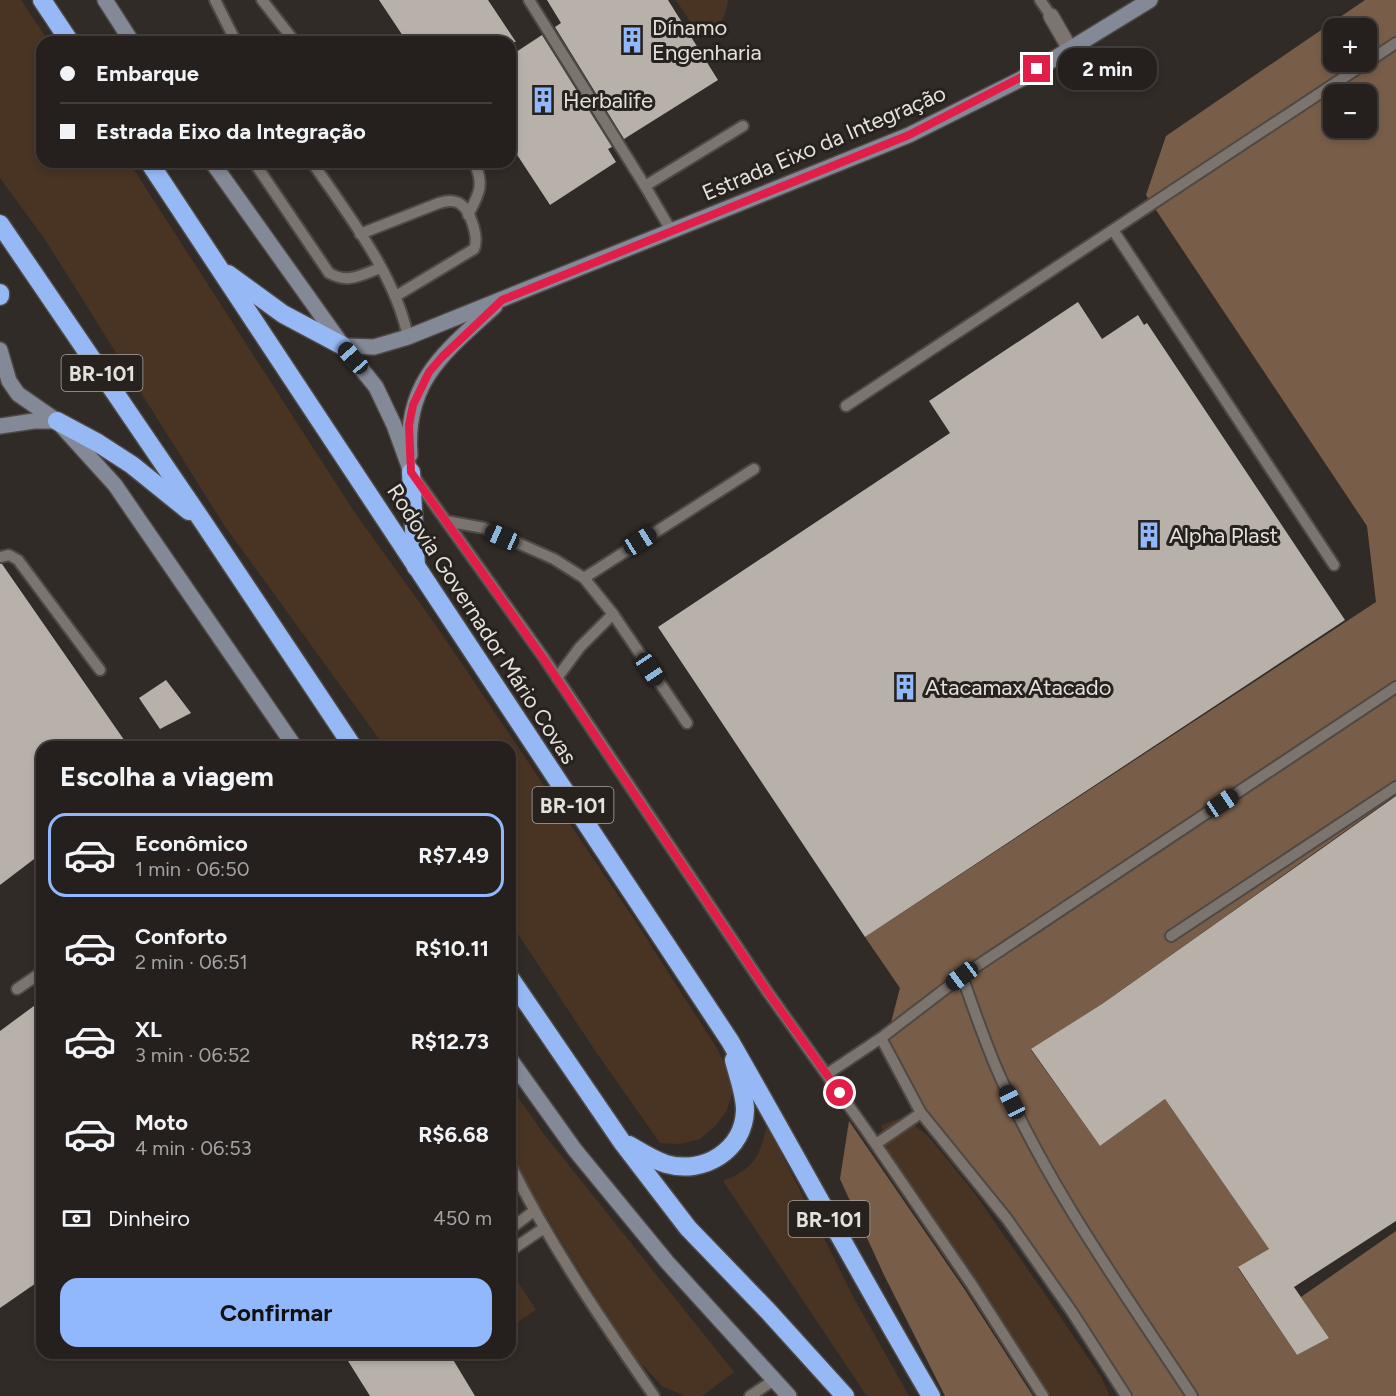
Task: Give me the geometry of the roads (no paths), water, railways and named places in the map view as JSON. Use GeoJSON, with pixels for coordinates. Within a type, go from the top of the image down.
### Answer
{"type":"FeatureCollection","features":[{"type":"Feature","properties":{"kind":"highway"},"geometry":{"type":"LineString","coordinates":[[42,0],[66,36]]}},
{"type":"Feature","properties":{"kind":"highway","name":"Rodovia Governador Mário Covas"},"geometry":{"type":"LineString","coordinates":[[153,168],[730,1041],[825,1212],[932,1396]]}},
{"type":"Feature","properties":{"kind":"highway","name":"BR-101"},"geometry":{"type":"LineString","coordinates":[[0,224],[349,741]]}},
{"type":"Feature","properties":{"kind":"highway"},"geometry":{"type":"LineString","coordinates":[[217,265],[283,314],[343,346]]}},
{"type":"Feature","properties":{"kind":"highway"},"geometry":{"type":"LineString","coordinates":[[57,421],[132,465],[203,522]]}},
{"type":"Feature","properties":{"kind":"highway"},"geometry":{"type":"LineString","coordinates":[[411,472],[417,569]]}},
{"type":"Feature","properties":{"kind":"highway"},"geometry":{"type":"LineString","coordinates":[[516,987],[622,1142],[688,1228],[845,1396]]}},
{"type":"Feature","properties":{"kind":"highway"},"geometry":{"type":"LineString","coordinates":[[622,1142],[657,1160],[681,1166],[715,1160],[728,1151],[736,1142],[745,1110],[730,1041]]}},
{"type":"Feature","properties":{"kind":"main road"},"geometry":{"type":"LineString","coordinates":[[105,0],[128,36]]}},
{"type":"Feature","properties":{"kind":"main road","name":"Estrada Eixo da Integração"},"geometry":{"type":"LineString","coordinates":[[343,346],[374,347],[408,337],[909,135],[1021,79],[1150,0]]}},
{"type":"Feature","properties":{"kind":"main road"},"geometry":{"type":"LineString","coordinates":[[216,168],[382,397],[411,472]]}},
{"type":"Feature","properties":{"kind":"main road","name":"Estrada Eixo da Integração"},"geometry":{"type":"LineString","coordinates":[[411,472],[409,425],[413,405],[424,380],[442,357],[502,300]]}},
{"type":"Feature","properties":{"kind":"main road"},"geometry":{"type":"LineString","coordinates":[[0,350],[3,384],[57,421],[115,485],[291,741]]}},
{"type":"Feature","properties":{"kind":"main road"},"geometry":{"type":"LineString","coordinates":[[0,426],[34,421],[57,421]]}},
{"type":"Feature","properties":{"kind":"main road"},"geometry":{"type":"LineString","coordinates":[[516,1067],[575,1150],[667,1262],[789,1396]]}},
{"type":"Feature","properties":{"kind":"street"},"geometry":{"type":"LineString","coordinates":[[1051,16],[1070,49]]}},
{"type":"Feature","properties":{"kind":"lane"},"geometry":{"type":"LineString","coordinates":[[216,0],[233,36]]}},
{"type":"Feature","properties":{"kind":"lane"},"geometry":{"type":"LineString","coordinates":[[262,0],[290,36]]}},
{"type":"Feature","properties":{"kind":"lane"},"geometry":{"type":"LineString","coordinates":[[529,0],[672,232]]}},
{"type":"Feature","properties":{"kind":"lane"},"geometry":{"type":"LineString","coordinates":[[1040,0],[1051,16]]}},
{"type":"Feature","properties":{"kind":"lane"},"geometry":{"type":"LineString","coordinates":[[846,406],[1396,43]]}},
{"type":"Feature","properties":{"kind":"lane"},"geometry":{"type":"LineString","coordinates":[[645,186],[742,126]]}},
{"type":"Feature","properties":{"kind":"lane"},"geometry":{"type":"LineString","coordinates":[[258,168],[329,273],[340,279],[348,279],[380,268]]}},
{"type":"Feature","properties":{"kind":"lane"},"geometry":{"type":"LineString","coordinates":[[316,168],[360,234],[396,296],[408,337]]}},
{"type":"Feature","properties":{"kind":"lane"},"geometry":{"type":"LineString","coordinates":[[468,215],[481,189],[477,168]]}},
{"type":"Feature","properties":{"kind":"lane"},"geometry":{"type":"LineString","coordinates":[[360,234],[430,205],[446,201],[462,205],[468,215],[476,237],[474,249],[396,296]]}},
{"type":"Feature","properties":{"kind":"lane"},"geometry":{"type":"LineString","coordinates":[[1113,230],[1334,565]]}},
{"type":"Feature","properties":{"kind":"lane"},"geometry":{"type":"LineString","coordinates":[[584,578],[754,469]]}},
{"type":"Feature","properties":{"kind":"lane"},"geometry":{"type":"LineString","coordinates":[[411,472],[557,678],[767,991],[876,1144],[972,1285],[1043,1396]]}},
{"type":"Feature","properties":{"kind":"lane"},"geometry":{"type":"LineString","coordinates":[[446,521],[484,528],[554,559],[584,578],[612,614],[687,723]]}},
{"type":"Feature","properties":{"kind":"lane"},"geometry":{"type":"LineString","coordinates":[[0,557],[9,555],[18,560],[100,670]]}},
{"type":"Feature","properties":{"kind":"lane"},"geometry":{"type":"LineString","coordinates":[[557,678],[580,647],[612,614]]}},
{"type":"Feature","properties":{"kind":"lane"},"geometry":{"type":"LineString","coordinates":[[827,1074],[881,1038],[962,976],[1396,687]]}},
{"type":"Feature","properties":{"kind":"lane"},"geometry":{"type":"LineString","coordinates":[[1171,936],[1396,787]]}},
{"type":"Feature","properties":{"kind":"lane"},"geometry":{"type":"LineString","coordinates":[[17,989],[36,976]]}},
{"type":"Feature","properties":{"kind":"lane"},"geometry":{"type":"LineString","coordinates":[[962,976],[1002,1081],[1047,1168],[1192,1396]]}},
{"type":"Feature","properties":{"kind":"lane"},"geometry":{"type":"LineString","coordinates":[[881,1038],[921,1113],[1007,1219],[1072,1312],[1126,1396]]}},
{"type":"Feature","properties":{"kind":"lane"},"geometry":{"type":"LineString","coordinates":[[876,1144],[921,1113]]}},
{"type":"Feature","properties":{"kind":"lane"},"geometry":{"type":"LineString","coordinates":[[516,1176],[534,1211],[587,1300],[654,1396]]}},
{"type":"Feature","properties":{"kind":"lane"},"geometry":{"type":"LineString","coordinates":[[516,1224],[534,1211]]}},
{"type":"Feature","properties":{"kind":"lane"},"geometry":{"type":"LineString","coordinates":[[516,1247],[544,1228]]}},
{"type":"Feature","properties":{"kind":"lane"},"geometry":{"type":"LineString","coordinates":[[750,1396],[774,1380]]}},
{"type":"Feature","properties":{"kind":"place","name":"Dínamo Engenharia"},"geometry":{"type":"Point","coordinates":[632,40]}},
{"type":"Feature","properties":{"kind":"place","name":"Herbalife"},"geometry":{"type":"Point","coordinates":[543,100]}},
{"type":"Feature","properties":{"kind":"place","name":"Alpha Plast"},"geometry":{"type":"Point","coordinates":[1149,535]}},
{"type":"Feature","properties":{"kind":"place","name":"Atacamax Atacado"},"geometry":{"type":"Point","coordinates":[905,687]}}]}
